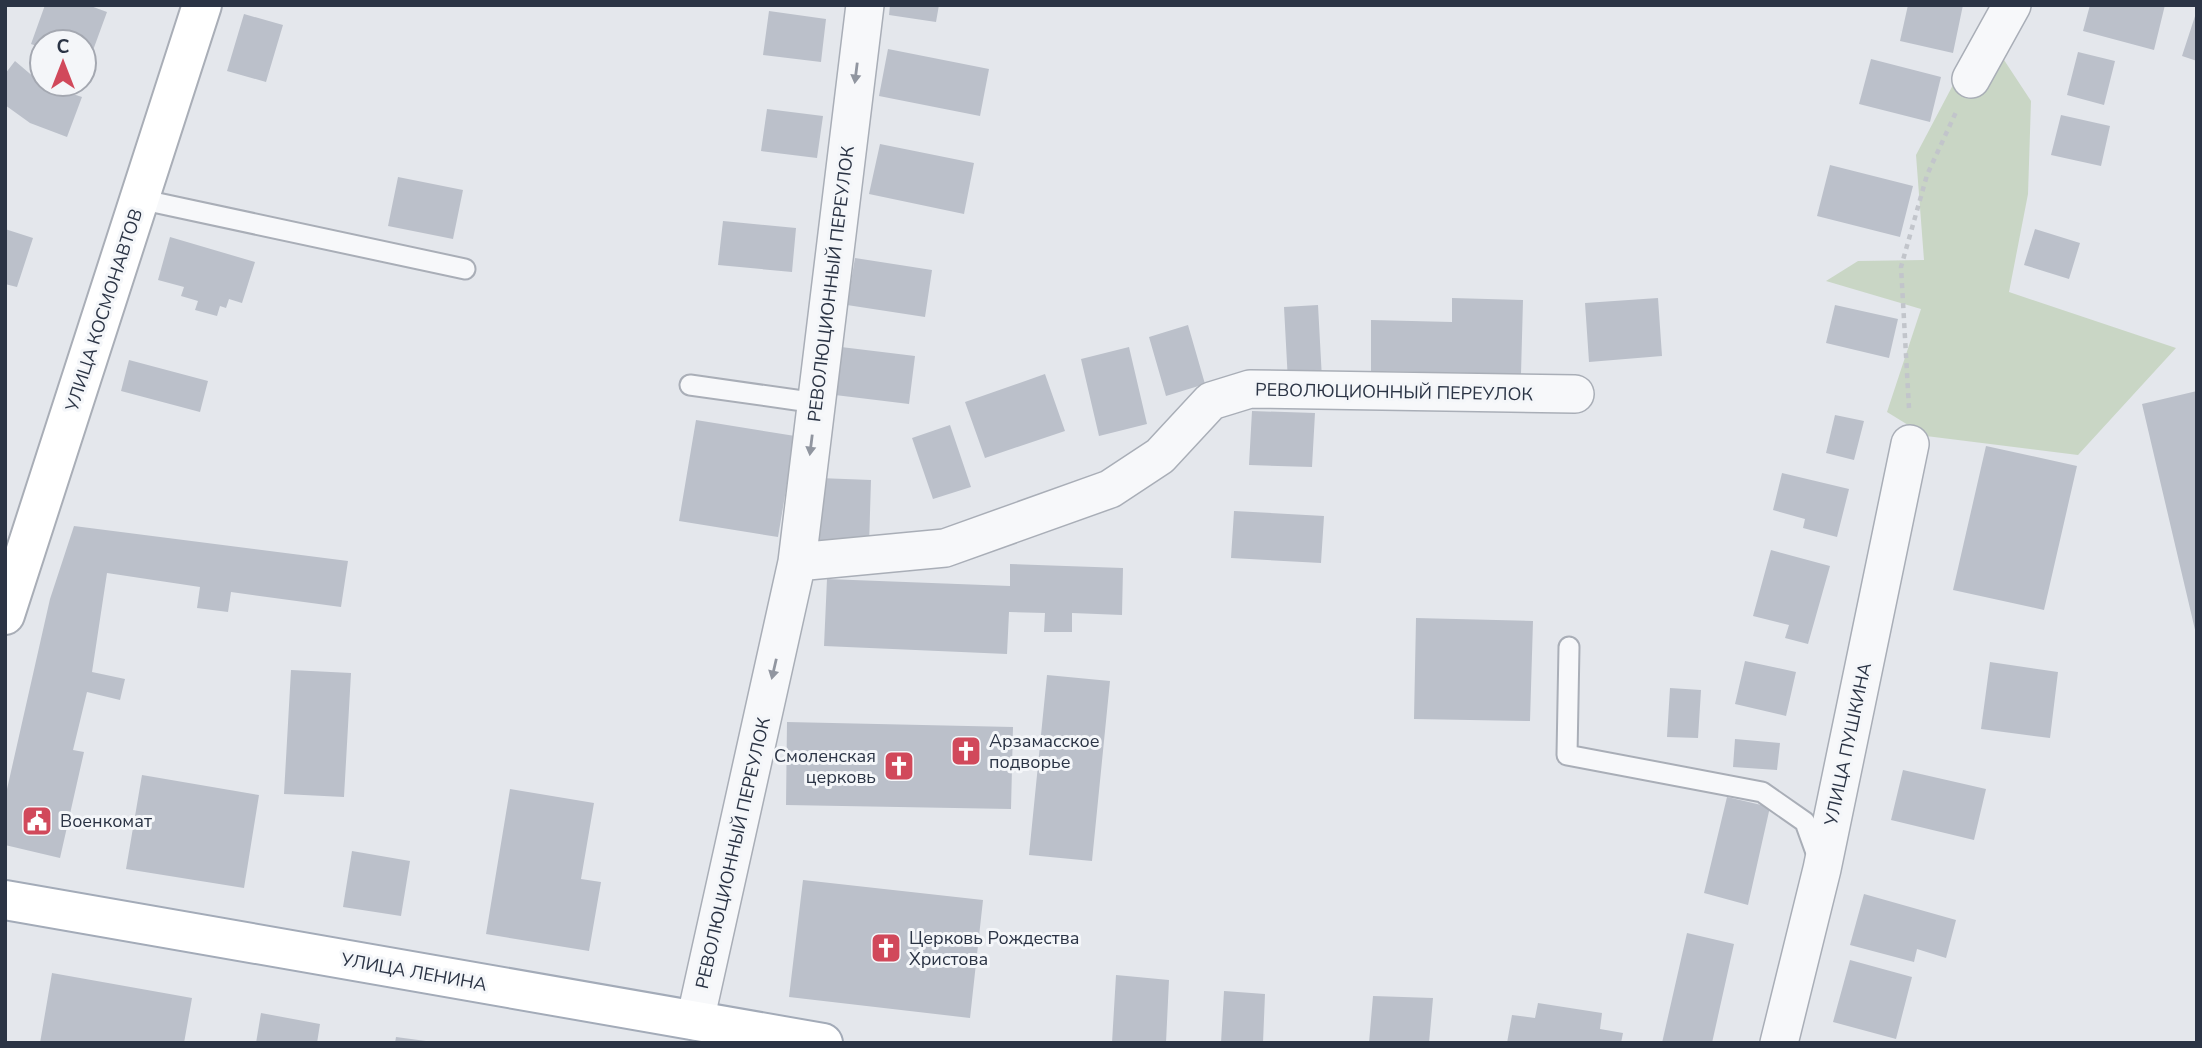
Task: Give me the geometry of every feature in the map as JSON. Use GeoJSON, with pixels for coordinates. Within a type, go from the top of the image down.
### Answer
{"type":"FeatureCollection","features":[{"type":"Feature","properties":{"kind":"main road","name":"УЛИЦА КОСМОНАВТОВ"},"geometry":{"type":"LineString","coordinates":[[5,615],[14,556],[139,199],[202,5]]}},
{"type":"Feature","properties":{"kind":"main road","name":"УЛИЦА ЛЕНИНА"},"geometry":{"type":"LineString","coordinates":[[5,900],[823,1043]]}},
{"type":"Feature","properties":{"kind":"street","name":"РЕВОЛЮЦИОННЫЙ ПЕРЕУЛОК"},"geometry":{"type":"LineString","coordinates":[[695,1021],[797,562],[865,5]]}},
{"type":"Feature","properties":{"kind":"street"},"geometry":{"type":"LineString","coordinates":[[1971,79],[2012,5]]}},
{"type":"Feature","properties":{"kind":"street","name":"РЕВОЛЮЦИОННЫЙ ПЕРЕУЛОК"},"geometry":{"type":"LineString","coordinates":[[797,562],[945,548],[1110,489],[1160,456],[1211,401],[1250,389],[1575,394]]}},
{"type":"Feature","properties":{"kind":"street","name":"УЛИЦА ПУШКИНА"},"geometry":{"type":"LineString","coordinates":[[1779,1043],[1822,869],[1910,444]]}},
{"type":"Feature","properties":{"kind":"lane"},"geometry":{"type":"LineString","coordinates":[[139,199],[465,268]]}},
{"type":"Feature","properties":{"kind":"lane"},"geometry":{"type":"LineString","coordinates":[[690,385],[817,403]]}},
{"type":"Feature","properties":{"kind":"lane"},"geometry":{"type":"LineString","coordinates":[[1569,647],[1567,755],[1762,792],[1805,822],[1822,869]]}},
{"type":"Feature","properties":{"kind":"path"},"geometry":{"type":"LineString","coordinates":[[1909,373],[1901,267],[1927,175],[1971,79]]}},
{"type":"Feature","properties":{"kind":"green space"},"geometry":{"type":"Polygon","coordinates":[[[1983,28],[2031,101],[2028,194],[2009,292],[2176,348],[2078,455],[1926,436],[1887,412],[1921,309],[1826,281],[1858,261],[1924,260],[1916,155],[1983,28]]]}},
{"type":"Feature","properties":{"kind":"building"},"geometry":{"type":"Polygon","coordinates":[[[45,5],[88,5],[107,12],[98,37],[98,28],[37,28],[45,5]]]}},
{"type":"Feature","properties":{"kind":"building"},"geometry":{"type":"Polygon","coordinates":[[[890,5],[939,5],[936,22],[889,15],[890,5]]]}},
{"type":"Feature","properties":{"kind":"building"},"geometry":{"type":"Polygon","coordinates":[[[1908,5],[1963,5],[1953,53],[1900,41],[1908,5]]]}},
{"type":"Feature","properties":{"kind":"building"},"geometry":{"type":"Polygon","coordinates":[[[2090,5],[2165,5],[2154,50],[2083,31],[2090,5]]]}},
{"type":"Feature","properties":{"kind":"building"},"geometry":{"type":"Polygon","coordinates":[[[769,11],[826,19],[821,62],[763,55],[769,11]]]}},
{"type":"Feature","properties":{"kind":"building"},"geometry":{"type":"Polygon","coordinates":[[[2197,13],[2197,61],[2182,56],[2197,13]]]}},
{"type":"Feature","properties":{"kind":"building"},"geometry":{"type":"Polygon","coordinates":[[[244,14],[283,25],[266,82],[227,71],[244,14]]]}},
{"type":"Feature","properties":{"kind":"building"},"geometry":{"type":"Polygon","coordinates":[[[888,49],[989,69],[980,116],[879,96],[888,49]]]}},
{"type":"Feature","properties":{"kind":"building"},"geometry":{"type":"Polygon","coordinates":[[[2078,52],[2115,61],[2104,105],[2067,95],[2078,52]]]}},
{"type":"Feature","properties":{"kind":"building"},"geometry":{"type":"Polygon","coordinates":[[[1871,59],[1941,77],[1930,122],[1859,104],[1871,59]]]}},
{"type":"Feature","properties":{"kind":"building"},"geometry":{"type":"Polygon","coordinates":[[[15,61],[28,72],[28,98],[82,98],[67,137],[30,123],[5,105],[5,74],[15,61]]]}},
{"type":"Feature","properties":{"kind":"building"},"geometry":{"type":"Polygon","coordinates":[[[767,109],[823,116],[817,158],[761,151],[767,109]]]}},
{"type":"Feature","properties":{"kind":"building"},"geometry":{"type":"Polygon","coordinates":[[[2061,115],[2110,126],[2101,166],[2051,155],[2061,115]]]}},
{"type":"Feature","properties":{"kind":"building"},"geometry":{"type":"Polygon","coordinates":[[[880,144],[974,163],[964,214],[869,194],[880,144]]]}},
{"type":"Feature","properties":{"kind":"building"},"geometry":{"type":"Polygon","coordinates":[[[1830,165],[1913,186],[1900,237],[1817,216],[1830,165]]]}},
{"type":"Feature","properties":{"kind":"building"},"geometry":{"type":"Polygon","coordinates":[[[398,177],[463,190],[453,239],[388,226],[398,177]]]}},
{"type":"Feature","properties":{"kind":"building"},"geometry":{"type":"Polygon","coordinates":[[[723,221],[796,228],[792,272],[718,265],[723,221]]]}},
{"type":"Feature","properties":{"kind":"building"},"geometry":{"type":"Polygon","coordinates":[[[5,229],[33,238],[17,287],[5,284],[5,229]]]}},
{"type":"Feature","properties":{"kind":"building"},"geometry":{"type":"Polygon","coordinates":[[[2035,229],[2080,243],[2069,279],[2024,265],[2035,229]]]}},
{"type":"Feature","properties":{"kind":"building"},"geometry":{"type":"Polygon","coordinates":[[[170,237],[255,262],[242,303],[229,299],[226,308],[220,306],[217,316],[195,310],[198,301],[181,296],[184,287],[158,280],[170,237]]]}},
{"type":"Feature","properties":{"kind":"building"},"geometry":{"type":"Polygon","coordinates":[[[855,258],[932,270],[925,317],[847,305],[855,258]]]}},
{"type":"Feature","properties":{"kind":"building"},"geometry":{"type":"Polygon","coordinates":[[[1452,298],[1523,300],[1521,374],[1371,371],[1371,320],[1452,322],[1452,298]]]}},
{"type":"Feature","properties":{"kind":"building"},"geometry":{"type":"Polygon","coordinates":[[[1658,298],[1662,356],[1589,362],[1585,303],[1658,298]]]}},
{"type":"Feature","properties":{"kind":"building"},"geometry":{"type":"Polygon","coordinates":[[[1318,305],[1322,379],[1288,382],[1284,307],[1318,305]]]}},
{"type":"Feature","properties":{"kind":"building"},"geometry":{"type":"Polygon","coordinates":[[[1835,305],[1898,319],[1889,358],[1826,343],[1835,305]]]}},
{"type":"Feature","properties":{"kind":"building"},"geometry":{"type":"Polygon","coordinates":[[[1188,325],[1205,384],[1166,396],[1149,337],[1188,325]]]}},
{"type":"Feature","properties":{"kind":"building"},"geometry":{"type":"Polygon","coordinates":[[[841,347],[915,356],[909,404],[835,395],[841,347]]]}},
{"type":"Feature","properties":{"kind":"building"},"geometry":{"type":"Polygon","coordinates":[[[1129,347],[1147,424],[1099,436],[1081,359],[1129,347]]]}},
{"type":"Feature","properties":{"kind":"building"},"geometry":{"type":"Polygon","coordinates":[[[129,360],[208,381],[200,412],[121,391],[129,360]]]}},
{"type":"Feature","properties":{"kind":"building"},"geometry":{"type":"Polygon","coordinates":[[[1045,374],[1065,431],[985,458],[965,402],[1045,374]]]}},
{"type":"Feature","properties":{"kind":"building"},"geometry":{"type":"Polygon","coordinates":[[[2197,391],[2197,634],[2196,634],[2142,404],[2197,391]]]}},
{"type":"Feature","properties":{"kind":"building"},"geometry":{"type":"Polygon","coordinates":[[[1252,411],[1315,413],[1312,467],[1249,465],[1252,411]]]}},
{"type":"Feature","properties":{"kind":"building"},"geometry":{"type":"Polygon","coordinates":[[[1835,415],[1864,421],[1854,460],[1826,453],[1835,415]]]}},
{"type":"Feature","properties":{"kind":"building"},"geometry":{"type":"Polygon","coordinates":[[[696,420],[795,436],[778,537],[679,521],[696,420]]]}},
{"type":"Feature","properties":{"kind":"building"},"geometry":{"type":"Polygon","coordinates":[[[950,425],[971,487],[933,499],[912,438],[950,425]]]}},
{"type":"Feature","properties":{"kind":"building"},"geometry":{"type":"Polygon","coordinates":[[[1986,446],[2077,466],[2044,610],[1953,590],[1986,446]]]}},
{"type":"Feature","properties":{"kind":"building"},"geometry":{"type":"Polygon","coordinates":[[[1782,473],[1849,489],[1837,537],[1803,528],[1805,519],[1773,510],[1782,473]]]}},
{"type":"Feature","properties":{"kind":"building"},"geometry":{"type":"Polygon","coordinates":[[[819,478],[871,480],[869,546],[817,544],[819,478]]]}},
{"type":"Feature","properties":{"kind":"building"},"geometry":{"type":"Polygon","coordinates":[[[1234,511],[1324,516],[1321,563],[1231,558],[1234,511]]]}},
{"type":"Feature","properties":{"kind":"building"},"geometry":{"type":"Polygon","coordinates":[[[74,526],[348,561],[341,607],[231,592],[228,612],[197,608],[200,587],[107,573],[92,672],[125,679],[120,700],[87,692],[73,750],[84,752],[60,858],[5,845],[5,798],[50,599],[74,526]]]}},
{"type":"Feature","properties":{"kind":"building"},"geometry":{"type":"Polygon","coordinates":[[[1771,550],[1830,566],[1808,644],[1785,638],[1789,625],[1753,616],[1771,550]]]}},
{"type":"Feature","properties":{"kind":"building"},"geometry":{"type":"Polygon","coordinates":[[[1010,564],[1123,568],[1122,615],[1072,613],[1072,632],[1044,632],[1045,613],[1009,612],[1007,654],[824,646],[827,579],[1010,586],[1010,564]]]}},
{"type":"Feature","properties":{"kind":"building"},"geometry":{"type":"Polygon","coordinates":[[[1416,618],[1533,621],[1530,721],[1414,719],[1416,618]]]}},
{"type":"Feature","properties":{"kind":"building"},"geometry":{"type":"Polygon","coordinates":[[[1745,661],[1796,672],[1786,716],[1735,704],[1745,661]]]}},
{"type":"Feature","properties":{"kind":"building"},"geometry":{"type":"Polygon","coordinates":[[[1990,662],[2058,672],[2050,738],[1981,729],[1990,662]]]}},
{"type":"Feature","properties":{"kind":"building"},"geometry":{"type":"Polygon","coordinates":[[[291,670],[351,673],[344,797],[284,794],[291,670]]]}},
{"type":"Feature","properties":{"kind":"building"},"geometry":{"type":"Polygon","coordinates":[[[1047,675],[1110,681],[1092,861],[1029,855],[1047,675]]]}},
{"type":"Feature","properties":{"kind":"building"},"geometry":{"type":"Polygon","coordinates":[[[1670,688],[1701,690],[1698,738],[1667,737],[1670,688]]]}},
{"type":"Feature","properties":{"kind":"building","name":"Смоленская церковь"},"geometry":{"type":"Polygon","coordinates":[[[787,722],[1013,727],[1011,809],[786,805],[787,722]]]}},
{"type":"Feature","properties":{"kind":"building"},"geometry":{"type":"Polygon","coordinates":[[[1735,739],[1780,743],[1777,770],[1733,767],[1735,739]]]}},
{"type":"Feature","properties":{"kind":"building"},"geometry":{"type":"Polygon","coordinates":[[[1903,770],[1986,789],[1974,840],[1891,820],[1903,770]]]}},
{"type":"Feature","properties":{"kind":"building"},"geometry":{"type":"Polygon","coordinates":[[[142,775],[259,795],[244,888],[126,869],[142,775]]]}},
{"type":"Feature","properties":{"kind":"building"},"geometry":{"type":"Polygon","coordinates":[[[510,789],[594,803],[581,879],[601,882],[589,951],[486,934],[510,789]]]}},
{"type":"Feature","properties":{"kind":"building"},"geometry":{"type":"Polygon","coordinates":[[[1727,797],[1770,807],[1748,905],[1704,893],[1727,797]]]}},
{"type":"Feature","properties":{"kind":"building"},"geometry":{"type":"Polygon","coordinates":[[[352,851],[410,861],[401,916],[343,907],[352,851]]]}},
{"type":"Feature","properties":{"kind":"building","name":"Церковь Рождества Христова"},"geometry":{"type":"Polygon","coordinates":[[[803,880],[983,900],[970,1018],[789,997],[803,880]]]}},
{"type":"Feature","properties":{"kind":"building"},"geometry":{"type":"Polygon","coordinates":[[[1864,894],[1956,920],[1946,958],[1917,949],[1914,962],[1850,945],[1864,894]]]}},
{"type":"Feature","properties":{"kind":"building"},"geometry":{"type":"Polygon","coordinates":[[[1687,933],[1734,944],[1712,1043],[1662,1043],[1687,933]]]}},
{"type":"Feature","properties":{"kind":"building"},"geometry":{"type":"Polygon","coordinates":[[[1850,960],[1912,977],[1896,1039],[1833,1022],[1850,960]]]}},
{"type":"Feature","properties":{"kind":"building"},"geometry":{"type":"Polygon","coordinates":[[[52,973],[192,998],[184,1043],[40,1043],[52,973]]]}},
{"type":"Feature","properties":{"kind":"building"},"geometry":{"type":"Polygon","coordinates":[[[1116,975],[1169,980],[1166,1043],[1112,1043],[1116,975]]]}},
{"type":"Feature","properties":{"kind":"building"},"geometry":{"type":"Polygon","coordinates":[[[1224,991],[1265,994],[1263,1043],[1221,1043],[1224,991]]]}},
{"type":"Feature","properties":{"kind":"building"},"geometry":{"type":"Polygon","coordinates":[[[1373,996],[1433,998],[1429,1043],[1369,1043],[1373,996]]]}},
{"type":"Feature","properties":{"kind":"building"},"geometry":{"type":"Polygon","coordinates":[[[1538,1003],[1602,1013],[1600,1029],[1623,1033],[1621,1043],[1507,1043],[1512,1015],[1535,1018],[1538,1003]]]}},
{"type":"Feature","properties":{"kind":"building"},"geometry":{"type":"Polygon","coordinates":[[[261,1013],[320,1024],[317,1043],[256,1043],[261,1013]]]}},
{"type":"Feature","properties":{"kind":"building"},"geometry":{"type":"Polygon","coordinates":[[[396,1037],[426,1041],[426,1043],[395,1043],[396,1037]]]}},
{"type":"Feature","properties":{"kind":"place","name":"Арзамасское подворье"},"geometry":{"type":"Point","coordinates":[966,751]}},
{"type":"Feature","properties":{"kind":"place","name":"Смоленская церковь"},"geometry":{"type":"Point","coordinates":[899,766]}},
{"type":"Feature","properties":{"kind":"place","name":"Военкомат"},"geometry":{"type":"Point","coordinates":[37,821]}},
{"type":"Feature","properties":{"kind":"place","name":"Церковь Рождества Христова"},"geometry":{"type":"Point","coordinates":[886,948]}}]}
